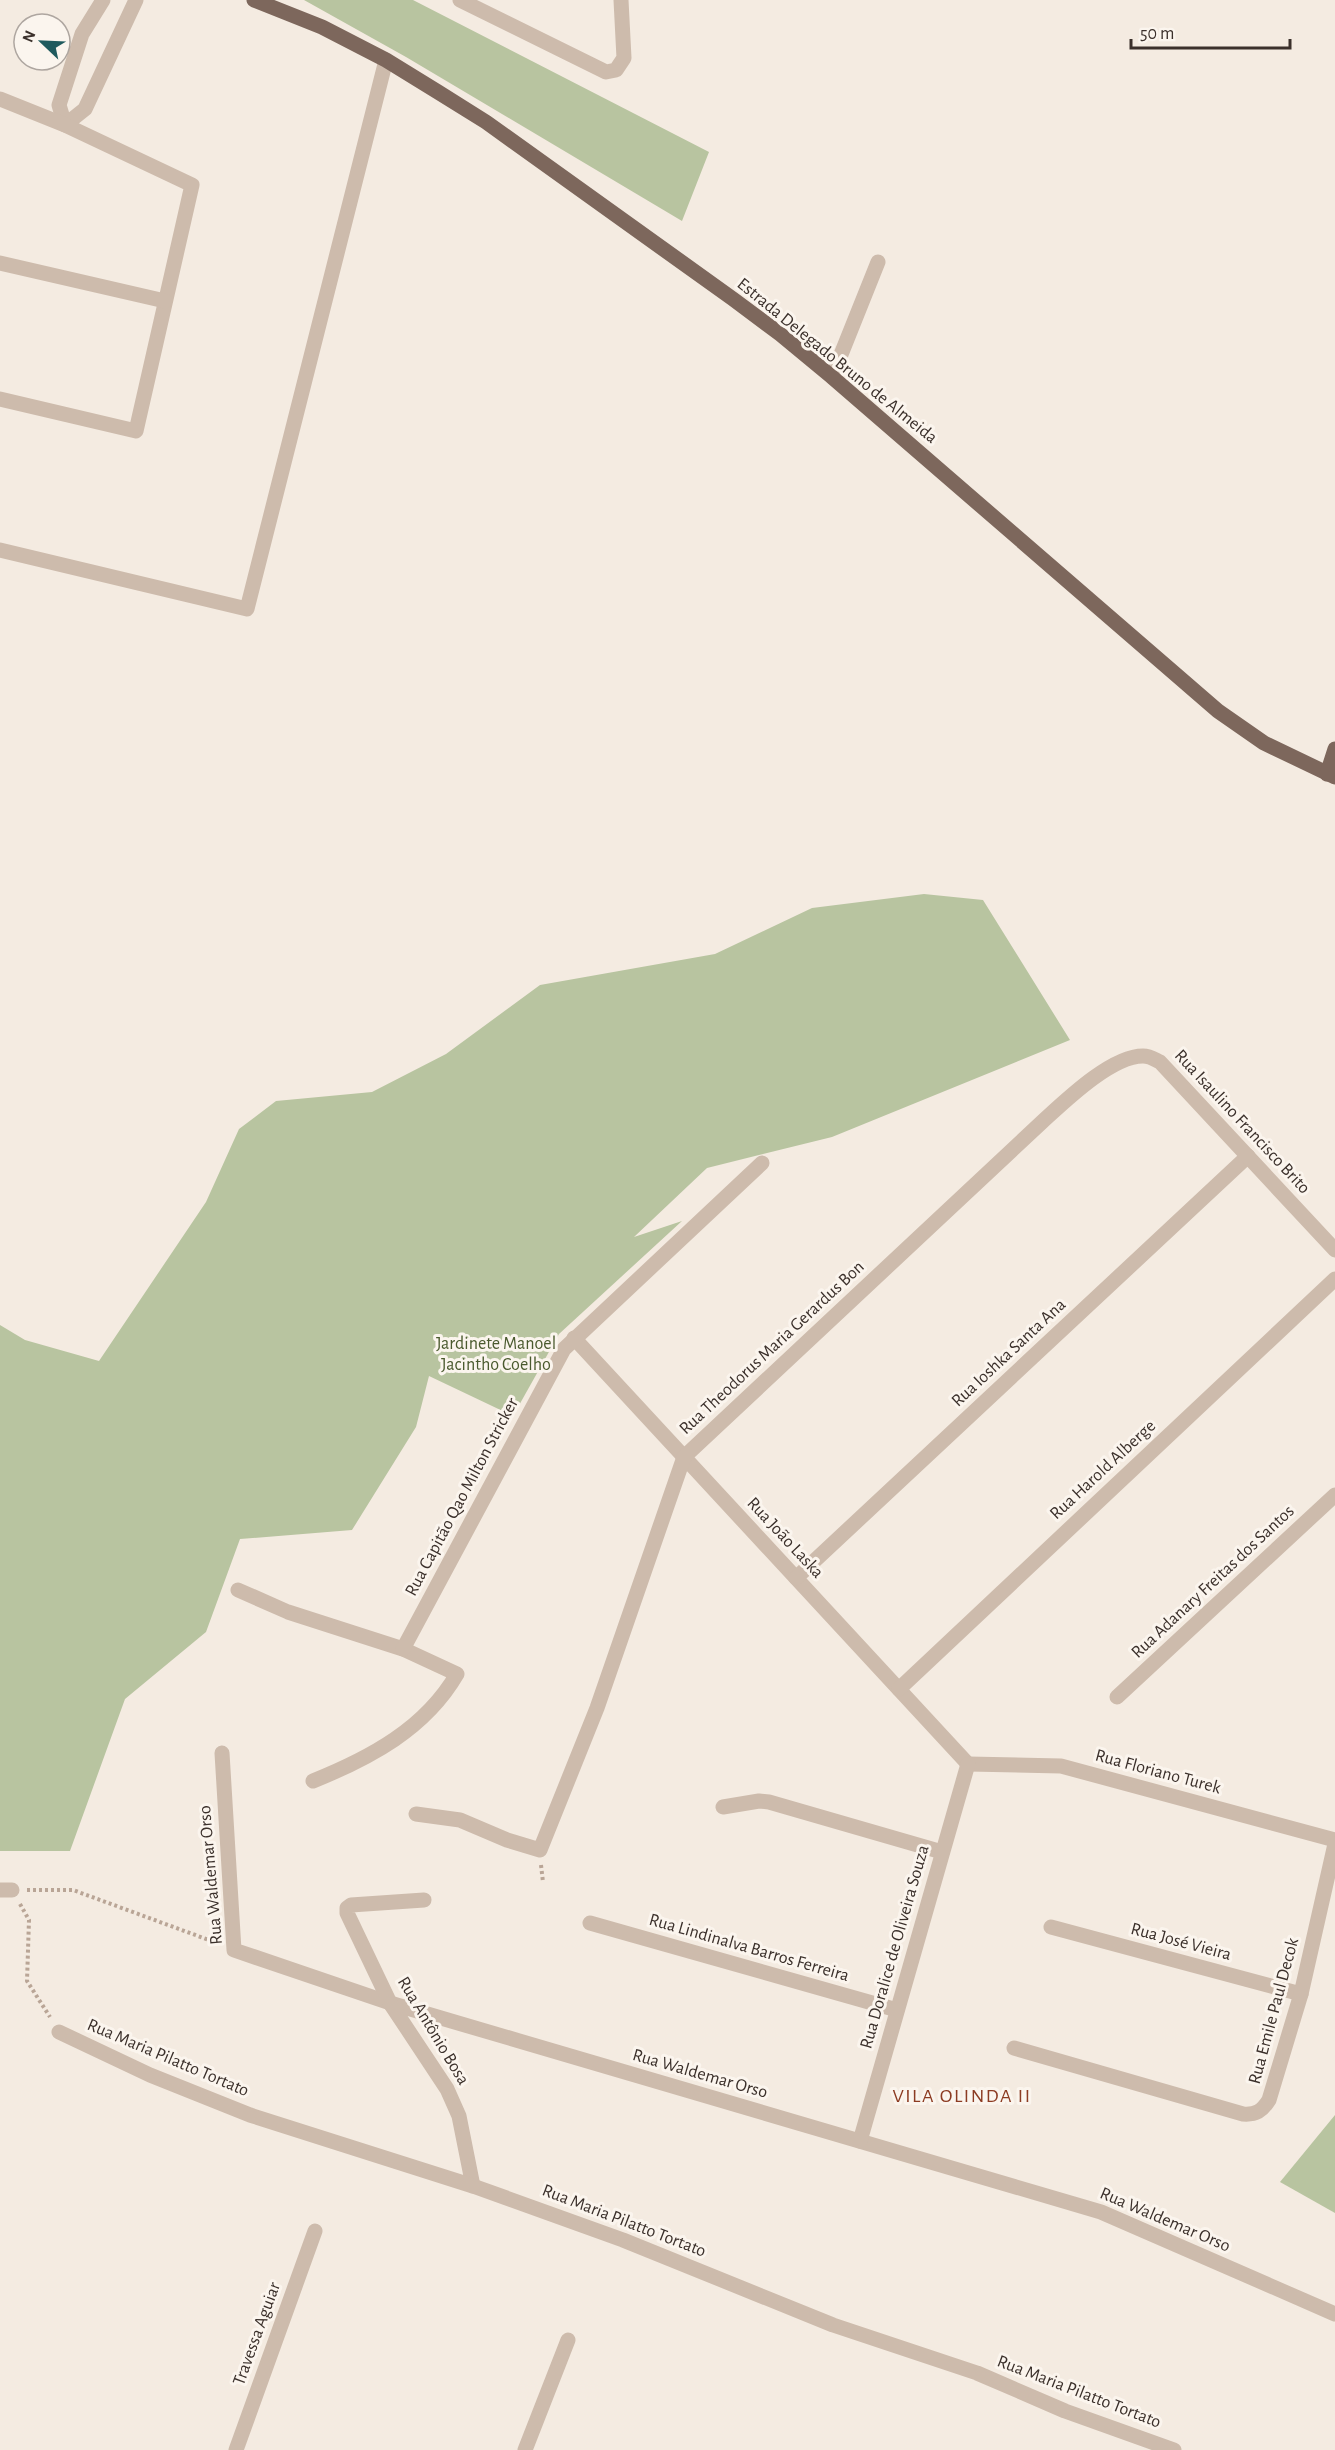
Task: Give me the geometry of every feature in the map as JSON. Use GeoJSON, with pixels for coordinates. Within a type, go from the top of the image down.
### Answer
{"type":"FeatureCollection","features":[{"type":"Feature","properties":{"kind":"main road","name":"Estrada Delegado Bruno de Almeida"},"geometry":{"type":"LineString","coordinates":[[254,0],[322,27],[386,60],[486,122],[617,216],[780,334],[1218,711],[1264,743],[1331,775]]}},
{"type":"Feature","properties":{"kind":"main road"},"geometry":{"type":"LineString","coordinates":[[1331,775],[1335,749]]}},
{"type":"Feature","properties":{"kind":"street"},"geometry":{"type":"LineString","coordinates":[[65,125],[59,105],[82,34],[103,0]]}},
{"type":"Feature","properties":{"kind":"street"},"geometry":{"type":"LineString","coordinates":[[65,125],[85,109],[136,0]]}},
{"type":"Feature","properties":{"kind":"street"},"geometry":{"type":"LineString","coordinates":[[460,0],[606,72],[616,70],[624,58],[621,0]]}},
{"type":"Feature","properties":{"kind":"street"},"geometry":{"type":"LineString","coordinates":[[0,550],[247,609],[386,60]]}},
{"type":"Feature","properties":{"kind":"street"},"geometry":{"type":"LineString","coordinates":[[0,99],[65,125],[192,185],[135,431],[0,399]]}},
{"type":"Feature","properties":{"kind":"street"},"geometry":{"type":"LineString","coordinates":[[832,377],[878,262]]}},
{"type":"Feature","properties":{"kind":"street"},"geometry":{"type":"LineString","coordinates":[[0,263],[165,301]]}},
{"type":"Feature","properties":{"kind":"street","name":"Rua Isaulino Francisco Brito"},"geometry":{"type":"LineString","coordinates":[[1141,1056],[1151,1057],[1160,1062],[1335,1250]]}},
{"type":"Feature","properties":{"kind":"street","name":"Rua Theodorus Maria Gerardus Bon"},"geometry":{"type":"LineString","coordinates":[[416,1814],[460,1820],[507,1840],[540,1850],[597,1708],[684,1457],[1059,1106],[1112,1066],[1141,1056]]}},
{"type":"Feature","properties":{"kind":"street","name":"Rua Ioshka Santa Ana"},"geometry":{"type":"LineString","coordinates":[[796,1578],[1248,1156]]}},
{"type":"Feature","properties":{"kind":"street","name":"Rua Capitão Qao Milton Stricker"},"geometry":{"type":"LineString","coordinates":[[403,1649],[558,1359],[574,1338],[762,1163]]}},
{"type":"Feature","properties":{"kind":"street","name":"Rua Harold Alberge"},"geometry":{"type":"LineString","coordinates":[[899,1689],[1335,1279]]}},
{"type":"Feature","properties":{"kind":"street","name":"Rua João Laska"},"geometry":{"type":"LineString","coordinates":[[574,1338],[968,1764]]}},
{"type":"Feature","properties":{"kind":"street","name":"Rua Adanary Freitas dos Santos"},"geometry":{"type":"LineString","coordinates":[[1117,1697],[1335,1495]]}},
{"type":"Feature","properties":{"kind":"street"},"geometry":{"type":"LineString","coordinates":[[238,1590],[288,1612],[403,1649],[457,1674],[430,1711],[398,1737],[344,1768],[313,1781]]}},
{"type":"Feature","properties":{"kind":"street","name":"Rua Waldemar Orso"},"geometry":{"type":"LineString","coordinates":[[222,1753],[234,1950],[390,2003],[1101,2212],[1335,2314]]}},
{"type":"Feature","properties":{"kind":"street","name":"Rua Floriano Turek"},"geometry":{"type":"LineString","coordinates":[[968,1764],[1061,1766],[1335,1842]]}},
{"type":"Feature","properties":{"kind":"street","name":"Rua Doralice de Oliveira Souza"},"geometry":{"type":"LineString","coordinates":[[860,2141],[968,1764]]}},
{"type":"Feature","properties":{"kind":"street"},"geometry":{"type":"LineString","coordinates":[[723,1807],[759,1801],[769,1802],[942,1852]]}},
{"type":"Feature","properties":{"kind":"street","name":"Rua Emile Paul Decok"},"geometry":{"type":"LineString","coordinates":[[1014,2048],[1243,2114],[1254,2115],[1263,2110],[1269,2100],[1301,1994],[1335,1842]]}},
{"type":"Feature","properties":{"kind":"street","name":"Rua Antônio Bosa"},"geometry":{"type":"LineString","coordinates":[[424,1900],[351,1905],[347,1908],[347,1913],[390,2003],[447,2089],[459,2116],[473,2186]]}},
{"type":"Feature","properties":{"kind":"street","name":"Rua Lindinalva Barros Ferreira"},"geometry":{"type":"LineString","coordinates":[[590,1923],[897,2010]]}},
{"type":"Feature","properties":{"kind":"street","name":"Rua José Vieira"},"geometry":{"type":"LineString","coordinates":[[1051,1927],[1301,1994]]}},
{"type":"Feature","properties":{"kind":"street","name":"Rua Maria Pilatto Tortato"},"geometry":{"type":"LineString","coordinates":[[59,2032],[150,2075],[250,2115],[473,2186],[645,2249],[833,2325],[977,2373],[1065,2411],[1174,2450]]}},
{"type":"Feature","properties":{"kind":"street","name":"Travessa Aguiar"},"geometry":{"type":"LineString","coordinates":[[236,2450],[315,2231]]}},
{"type":"Feature","properties":{"kind":"street"},"geometry":{"type":"LineString","coordinates":[[525,2450],[567,2340]]}},
{"type":"Feature","properties":{"kind":"path"},"geometry":{"type":"LineString","coordinates":[[6,1890],[73,1890],[234,1950]]}},
{"type":"Feature","properties":{"kind":"path"},"geometry":{"type":"LineString","coordinates":[[29,1920],[27,1981],[59,2032]]}},
{"type":"Feature","properties":{"kind":"green space"},"geometry":{"type":"Polygon","coordinates":[[[304,0],[413,0],[709,152],[682,221],[406,57],[304,0]]]}},
{"type":"Feature","properties":{"kind":"green space","name":"Jardinete Manoel Jacintho Coelho"},"geometry":{"type":"Polygon","coordinates":[[[924,894],[983,900],[1070,1040],[832,1137],[707,1168],[634,1237],[682,1221],[559,1334],[513,1416],[429,1376],[416,1427],[352,1530],[240,1539],[206,1632],[125,1699],[70,1851],[0,1851],[0,1325],[25,1340],[99,1361],[206,1202],[239,1129],[276,1101],[372,1092],[446,1054],[540,985],[715,954],[812,908],[924,894]]]}},
{"type":"Feature","properties":{"kind":"green space"},"geometry":{"type":"Polygon","coordinates":[[[1335,2115],[1335,2213],[1280,2182],[1335,2115]]]}},
{"type":"Feature","properties":{"kind":"district","name":"VILA OLINDA II"},"geometry":{"type":"Point","coordinates":[962,2096]}}]}
